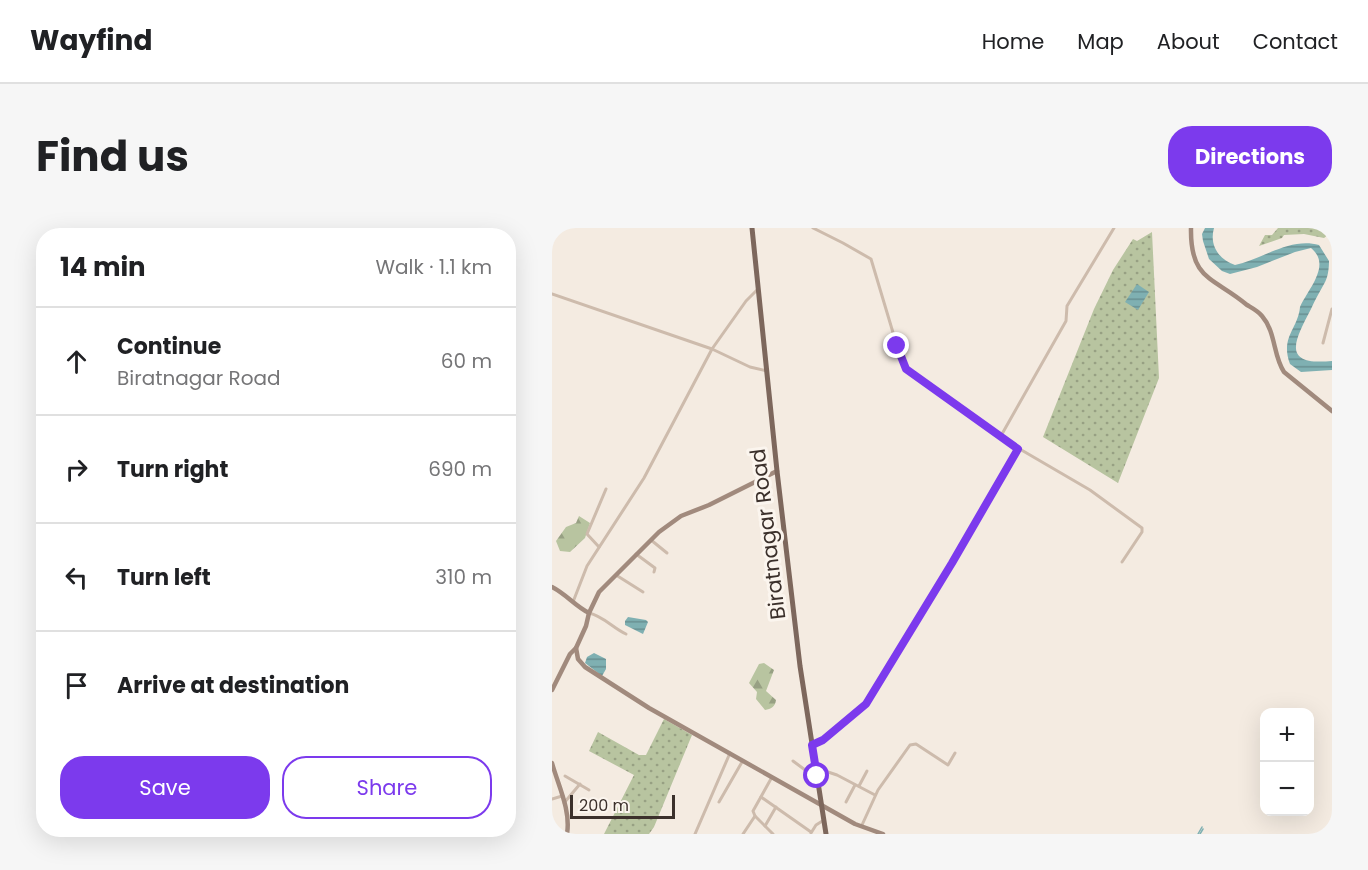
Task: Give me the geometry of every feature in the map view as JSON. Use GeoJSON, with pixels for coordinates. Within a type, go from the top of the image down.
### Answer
{"type":"FeatureCollection","features":[{"type":"Feature","properties":{"kind":"main road","name":"Biratnagar Road"},"geometry":{"type":"LineString","coordinates":[[752,228],[800,666],[826,834]]}},
{"type":"Feature","properties":{"kind":"street"},"geometry":{"type":"LineString","coordinates":[[813,228],[872,261],[906,369],[1017,447],[1090,490],[1142,528],[1142,532],[1122,562]]}},
{"type":"Feature","properties":{"kind":"street"},"geometry":{"type":"LineString","coordinates":[[1002,436],[1066,321],[1067,306],[1114,228]]}},
{"type":"Feature","properties":{"kind":"street"},"geometry":{"type":"LineString","coordinates":[[1191,228],[1194,258],[1200,272],[1262,315],[1273,338],[1280,366],[1284,372],[1332,411]]}},
{"type":"Feature","properties":{"kind":"street"},"geometry":{"type":"LineString","coordinates":[[573,602],[585,570],[644,478],[712,350],[746,301],[758,289]]}},
{"type":"Feature","properties":{"kind":"street"},"geometry":{"type":"LineString","coordinates":[[552,294],[712,350],[750,367],[767,371]]}},
{"type":"Feature","properties":{"kind":"street"},"geometry":{"type":"LineString","coordinates":[[1323,343],[1332,309]]}},
{"type":"Feature","properties":{"kind":"street"},"geometry":{"type":"LineString","coordinates":[[812,745],[823,740],[866,704],[952,563],[1017,452],[1017,447]]}},
{"type":"Feature","properties":{"kind":"street"},"geometry":{"type":"LineString","coordinates":[[552,687],[570,654],[576,648],[599,592],[636,554],[668,524],[681,516],[709,505],[777,471]]}},
{"type":"Feature","properties":{"kind":"street"},"geometry":{"type":"LineString","coordinates":[[599,547],[587,534],[606,489]]}},
{"type":"Feature","properties":{"kind":"street"},"geometry":{"type":"LineString","coordinates":[[651,540],[667,553]]}},
{"type":"Feature","properties":{"kind":"street"},"geometry":{"type":"LineString","coordinates":[[636,554],[655,568],[654,572]]}},
{"type":"Feature","properties":{"kind":"street"},"geometry":{"type":"LineString","coordinates":[[616,575],[643,592]]}},
{"type":"Feature","properties":{"kind":"street"},"geometry":{"type":"LineString","coordinates":[[552,587],[589,613],[626,634]]}},
{"type":"Feature","properties":{"kind":"street"},"geometry":{"type":"LineString","coordinates":[[576,648],[578,659]]}},
{"type":"Feature","properties":{"kind":"street"},"geometry":{"type":"LineString","coordinates":[[570,654],[592,672],[622,691],[855,824],[883,834]]}},
{"type":"Feature","properties":{"kind":"street"},"geometry":{"type":"LineString","coordinates":[[862,825],[875,795],[910,745],[916,744],[948,765],[955,753]]}},
{"type":"Feature","properties":{"kind":"street"},"geometry":{"type":"LineString","coordinates":[[694,834],[730,753]]}},
{"type":"Feature","properties":{"kind":"street"},"geometry":{"type":"LineString","coordinates":[[718,802],[743,760]]}},
{"type":"Feature","properties":{"kind":"street"},"geometry":{"type":"LineString","coordinates":[[793,761],[818,779]]}},
{"type":"Feature","properties":{"kind":"street"},"geometry":{"type":"LineString","coordinates":[[552,763],[564,803],[568,822],[567,834]]}},
{"type":"Feature","properties":{"kind":"street"},"geometry":{"type":"LineString","coordinates":[[816,768],[837,775],[875,795]]}},
{"type":"Feature","properties":{"kind":"street"},"geometry":{"type":"LineString","coordinates":[[846,801],[867,771]]}},
{"type":"Feature","properties":{"kind":"street"},"geometry":{"type":"LineString","coordinates":[[566,776],[589,790]]}},
{"type":"Feature","properties":{"kind":"street"},"geometry":{"type":"LineString","coordinates":[[772,777],[753,811],[772,834]]}},
{"type":"Feature","properties":{"kind":"street"},"geometry":{"type":"LineString","coordinates":[[564,803],[580,784]]}},
{"type":"Feature","properties":{"kind":"street"},"geometry":{"type":"LineString","coordinates":[[552,799],[562,796]]}},
{"type":"Feature","properties":{"kind":"street"},"geometry":{"type":"LineString","coordinates":[[761,797],[811,833],[816,825],[824,820]]}},
{"type":"Feature","properties":{"kind":"street"},"geometry":{"type":"LineString","coordinates":[[765,826],[776,807]]}},
{"type":"Feature","properties":{"kind":"street"},"geometry":{"type":"LineString","coordinates":[[743,834],[755,816]]}},
{"type":"Feature","properties":{"kind":"green space"},"geometry":{"type":"Polygon","coordinates":[[[1278,228],[1332,228],[1332,238],[1328,235],[1324,238],[1304,234],[1284,235],[1282,238],[1259,246],[1265,235],[1272,235],[1278,228]]]}},
{"type":"Feature","properties":{"kind":"green space"},"geometry":{"type":"Polygon","coordinates":[[[1152,232],[1159,378],[1118,483],[1043,437],[1094,309],[1113,270],[1133,239],[1137,241],[1152,232]]]}},
{"type":"Feature","properties":{"kind":"green space"},"geometry":{"type":"Polygon","coordinates":[[[579,516],[590,523],[585,538],[570,552],[560,551],[556,541],[566,527],[576,523],[579,516]]]}},
{"type":"Feature","properties":{"kind":"green space"},"geometry":{"type":"Polygon","coordinates":[[[764,663],[774,670],[766,691],[776,700],[772,707],[765,710],[756,699],[757,692],[749,683],[759,664],[764,663]]]}},
{"type":"Feature","properties":{"kind":"green space"},"geometry":{"type":"Polygon","coordinates":[[[664,719],[692,735],[654,827],[649,834],[604,834],[634,775],[589,751],[598,732],[639,755],[646,755],[664,719]]]}},
{"type":"Feature","properties":{"kind":"water"},"geometry":{"type":"Polygon","coordinates":[[[1205,228],[1214,228],[1214,246],[1224,260],[1235,265],[1287,246],[1308,243],[1319,245],[1329,261],[1327,276],[1300,331],[1296,348],[1298,355],[1305,359],[1332,361],[1332,370],[1301,372],[1290,364],[1287,355],[1288,340],[1300,307],[1319,269],[1317,255],[1311,248],[1230,274],[1222,271],[1209,259],[1202,234],[1205,228]]]}},
{"type":"Feature","properties":{"kind":"water"},"geometry":{"type":"Polygon","coordinates":[[[1137,284],[1149,292],[1138,310],[1125,302],[1137,284]]]}},
{"type":"Feature","properties":{"kind":"water"},"geometry":{"type":"Polygon","coordinates":[[[628,617],[648,622],[643,634],[625,625],[628,617]]]}},
{"type":"Feature","properties":{"kind":"water"},"geometry":{"type":"Polygon","coordinates":[[[594,653],[606,659],[606,669],[602,676],[585,663],[587,657],[594,653]]]}},
{"type":"Feature","properties":{"kind":"waterway"},"geometry":{"type":"LineString","coordinates":[[1198,834],[1202,827]]}},
{"type":"Feature","properties":{"kind":"waterway"},"geometry":{"type":"LineString","coordinates":[[1200,834],[1203,829]]}},
{"type":"Feature","properties":{"kind":"route"},"geometry":{"type":"LineString","coordinates":[[817,776],[812,745],[823,740],[866,704],[1018,449],[906,369],[897,346]]}}]}
